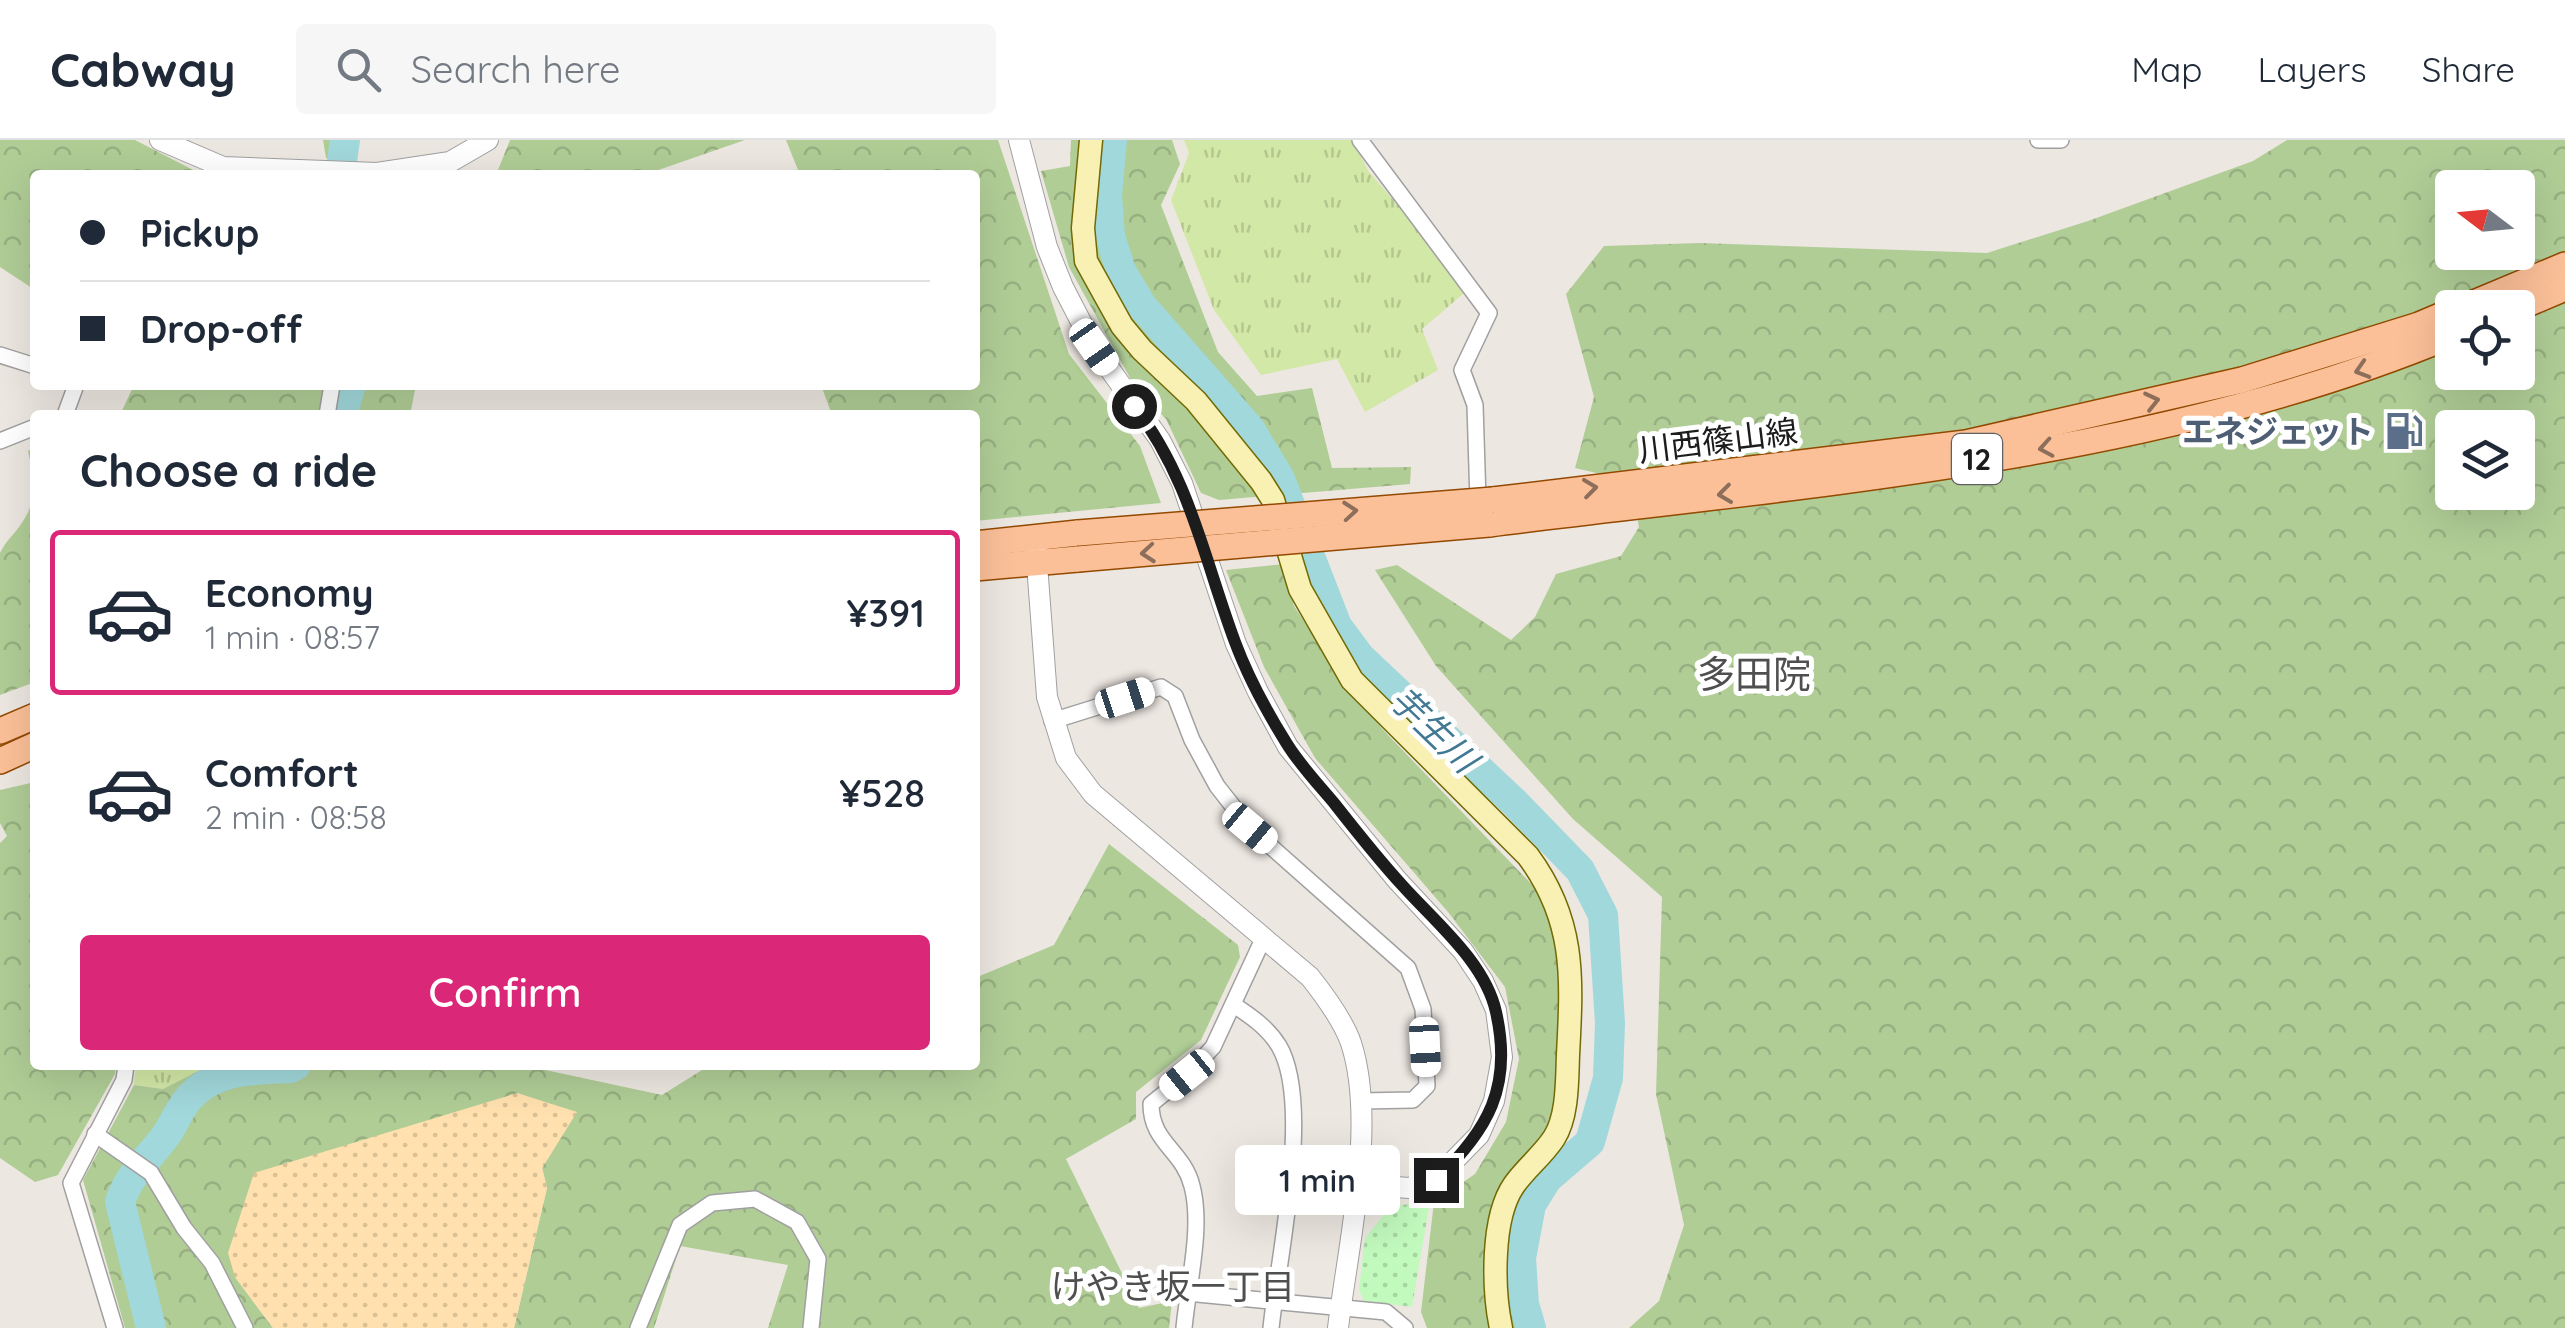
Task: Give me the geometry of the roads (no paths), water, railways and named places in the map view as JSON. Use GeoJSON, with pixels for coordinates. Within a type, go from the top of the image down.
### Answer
{"type":"FeatureCollection","features":[{"type":"Feature","properties":{"kind":"main road"},"geometry":{"type":"LineString","coordinates":[[1090,140],[1083,228],[1086,261],[1108,302],[1142,350],[1196,401],[1262,481],[1274,500],[1300,589],[1352,680],[1528,856],[1549,885],[1565,928],[1572,974],[1566,1091],[1555,1136],[1511,1189],[1502,1218],[1496,1251],[1496,1306],[1501,1328]]}},
{"type":"Feature","properties":{"kind":"main road"},"geometry":{"type":"LineString","coordinates":[[2505,290],[2565,265]]}},
{"type":"Feature","properties":{"kind":"main road"},"geometry":{"type":"LineString","coordinates":[[2535,301],[2565,288]]}},
{"type":"Feature","properties":{"kind":"main road","name":"川西篠山線"},"geometry":{"type":"LineString","coordinates":[[980,545],[1078,559],[1966,443],[2242,380],[2435,319]]}},
{"type":"Feature","properties":{"kind":"main road","name":"川西篠山線"},"geometry":{"type":"LineString","coordinates":[[980,567],[1036,551],[1078,533],[1487,508],[1900,473],[2062,445],[2248,405],[2390,361],[2435,343]]}},
{"type":"Feature","properties":{"kind":"main road"},"geometry":{"type":"LineString","coordinates":[[0,732],[30,718]]}},
{"type":"Feature","properties":{"kind":"main road"},"geometry":{"type":"LineString","coordinates":[[0,761],[30,747]]}},
{"type":"Feature","properties":{"kind":"street"},"geometry":{"type":"LineString","coordinates":[[160,140],[223,167],[276,170]]}},
{"type":"Feature","properties":{"kind":"street"},"geometry":{"type":"LineString","coordinates":[[401,170],[450,162],[488,140]]}},
{"type":"Feature","properties":{"kind":"street"},"geometry":{"type":"LineString","coordinates":[[1018,140],[1047,247],[1063,288],[1094,347],[1160,440],[1182,483],[1236,644],[1258,692],[1288,746],[1397,880],[1462,951],[1483,981],[1496,1010],[1502,1056],[1494,1101],[1479,1135],[1436,1180],[1409,1188],[1356,1184]]}},
{"type":"Feature","properties":{"kind":"street"},"geometry":{"type":"LineString","coordinates":[[1360,140],[1489,313],[1462,370],[1475,405],[1487,508]]}},
{"type":"Feature","properties":{"kind":"street"},"geometry":{"type":"LineString","coordinates":[[2038,140],[2061,140]]}},
{"type":"Feature","properties":{"kind":"street"},"geometry":{"type":"LineString","coordinates":[[0,355],[30,364]]}},
{"type":"Feature","properties":{"kind":"street"},"geometry":{"type":"LineString","coordinates":[[0,441],[30,429]]}},
{"type":"Feature","properties":{"kind":"street"},"geometry":{"type":"LineString","coordinates":[[1036,551],[1046,697],[1066,758],[1093,794],[1310,977],[1351,1042],[1361,1101],[1356,1184],[1340,1318]]}},
{"type":"Feature","properties":{"kind":"street"},"geometry":{"type":"LineString","coordinates":[[1052,721],[1161,687],[1175,696],[1192,740],[1217,786],[1250,828],[1408,968],[1422,1009],[1427,1086],[1414,1100],[1361,1101]]}},
{"type":"Feature","properties":{"kind":"street"},"geometry":{"type":"LineString","coordinates":[[1184,1328],[1197,1209],[1192,1181],[1151,1124],[1151,1104],[1214,1047],[1264,937]]}},
{"type":"Feature","properties":{"kind":"street"},"geometry":{"type":"LineString","coordinates":[[1234,1005],[1260,1022],[1280,1048],[1292,1085],[1296,1123],[1272,1328]]}},
{"type":"Feature","properties":{"kind":"street"},"geometry":{"type":"LineString","coordinates":[[114,1328],[71,1183],[100,1137],[125,1070]]}},
{"type":"Feature","properties":{"kind":"street"},"geometry":{"type":"LineString","coordinates":[[100,1137],[152,1173],[184,1228],[212,1263],[245,1328]]}},
{"type":"Feature","properties":{"kind":"street"},"geometry":{"type":"LineString","coordinates":[[638,1328],[680,1225],[712,1203],[755,1198],[797,1222],[818,1259],[810,1328]]}},
{"type":"Feature","properties":{"kind":"street"},"geometry":{"type":"LineString","coordinates":[[1187,1293],[1274,1300],[1340,1318],[1386,1312],[1405,1328]]}},
{"type":"Feature","properties":{"kind":"waterway"},"geometry":{"type":"LineString","coordinates":[[341,170],[345,140]]}},
{"type":"Feature","properties":{"kind":"waterway","name":"芋生川"},"geometry":{"type":"LineString","coordinates":[[1112,140],[1107,195],[1110,236],[1121,271],[1142,306],[1250,429],[1280,479],[1337,626],[1360,657],[1580,870],[1603,915],[1610,1023],[1608,1078],[1590,1142],[1547,1179],[1531,1205],[1521,1258],[1524,1304],[1531,1328]]}},
{"type":"Feature","properties":{"kind":"waterway"},"geometry":{"type":"LineString","coordinates":[[344,410],[350,390]]}},
{"type":"Feature","properties":{"kind":"waterway"},"geometry":{"type":"LineString","coordinates":[[151,1328],[120,1202],[128,1184],[168,1133],[185,1102],[211,1081],[255,1070]]}},
{"type":"Feature","properties":{"kind":"place","name":"エネジェット"},"geometry":{"type":"Point","coordinates":[2404,431]}},
{"type":"Feature","properties":{"kind":"district","name":"多田院"},"geometry":{"type":"Point","coordinates":[1754,674]}},
{"type":"Feature","properties":{"kind":"district","name":"けやき坂一丁目"},"geometry":{"type":"Point","coordinates":[1173,1286]}}]}
